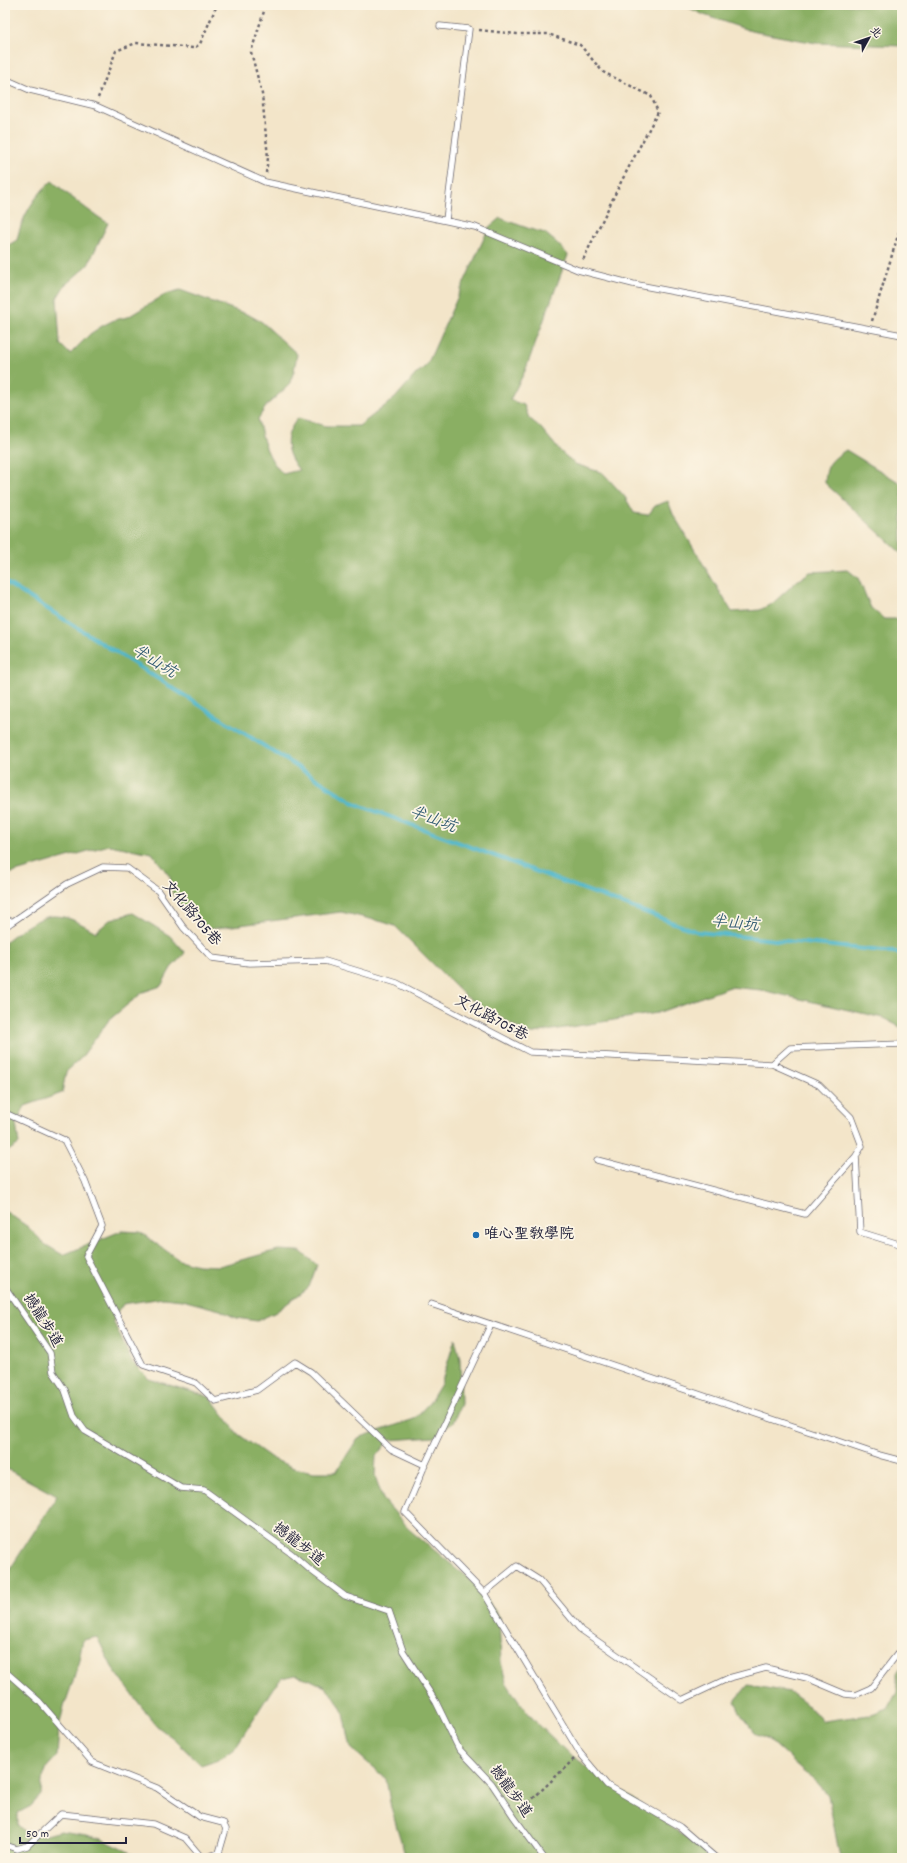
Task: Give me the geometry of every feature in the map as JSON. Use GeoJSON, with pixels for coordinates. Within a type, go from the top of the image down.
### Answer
{"type":"FeatureCollection","features":[{"type":"Feature","properties":{"kind":"lane"},"geometry":{"type":"LineString","coordinates":[[440,26],[470,29],[446,220]]}},
{"type":"Feature","properties":{"kind":"lane"},"geometry":{"type":"LineString","coordinates":[[5,79],[30,90],[96,106],[264,182],[475,227],[578,270],[633,284],[902,335]]}},
{"type":"Feature","properties":{"kind":"lane","name":"文化路705巷"},"geometry":{"type":"LineString","coordinates":[[5,927],[67,884],[103,867],[127,868],[158,891],[182,927],[212,958],[249,963],[325,961],[397,983],[530,1052],[772,1064],[819,1085],[851,1118],[862,1146],[856,1156],[860,1232],[902,1245]]}},
{"type":"Feature","properties":{"kind":"lane"},"geometry":{"type":"LineString","coordinates":[[5,918],[12,922]]}},
{"type":"Feature","properties":{"kind":"lane"},"geometry":{"type":"LineString","coordinates":[[772,1064],[790,1048],[902,1044]]}},
{"type":"Feature","properties":{"kind":"lane"},"geometry":{"type":"LineString","coordinates":[[5,1113],[64,1140],[85,1181],[102,1226],[86,1256],[143,1365],[196,1383],[215,1401],[257,1390],[295,1362],[311,1372],[391,1449],[425,1465]]}},
{"type":"Feature","properties":{"kind":"lane"},"geometry":{"type":"LineString","coordinates":[[596,1160],[805,1214],[856,1156]]}},
{"type":"Feature","properties":{"kind":"lane","name":"撼龍步道"},"geometry":{"type":"LineString","coordinates":[[5,1287],[50,1353],[53,1372],[65,1390],[74,1416],[86,1431],[181,1488],[204,1490],[292,1554],[345,1596],[389,1611],[403,1651],[436,1702],[459,1749],[492,1784],[544,1858]]}},
{"type":"Feature","properties":{"kind":"lane"},"geometry":{"type":"LineString","coordinates":[[431,1304],[864,1450],[902,1461]]}},
{"type":"Feature","properties":{"kind":"lane"},"geometry":{"type":"LineString","coordinates":[[491,1324],[425,1465],[405,1512],[484,1593],[580,1753],[606,1785],[680,1828],[716,1858]]}},
{"type":"Feature","properties":{"kind":"lane"},"geometry":{"type":"LineString","coordinates":[[484,1593],[517,1566],[539,1580],[580,1629],[682,1700],[729,1678],[766,1668],[807,1678],[845,1694],[856,1695],[871,1688],[902,1648]]}},
{"type":"Feature","properties":{"kind":"lane"},"geometry":{"type":"LineString","coordinates":[[5,1672],[39,1702],[92,1762],[157,1788],[200,1817],[223,1823],[226,1829],[219,1853],[203,1858],[185,1838],[153,1824],[61,1814],[28,1846],[16,1849],[5,1845]]}},
{"type":"Feature","properties":{"kind":"path"},"geometry":{"type":"LineString","coordinates":[[96,106],[116,50],[136,43],[194,48],[200,44],[217,5]]}},
{"type":"Feature","properties":{"kind":"path"},"geometry":{"type":"LineString","coordinates":[[264,182],[268,158],[262,94],[251,52],[266,5]]}},
{"type":"Feature","properties":{"kind":"path"},"geometry":{"type":"LineString","coordinates":[[470,29],[517,34],[548,34],[580,45],[603,72],[651,96],[658,112],[621,182],[578,270]]}},
{"type":"Feature","properties":{"kind":"path"},"geometry":{"type":"LineString","coordinates":[[869,329],[902,222]]}},
{"type":"Feature","properties":{"kind":"path"},"geometry":{"type":"LineString","coordinates":[[514,1817],[580,1753]]}},
{"type":"Feature","properties":{"kind":"green space"},"geometry":{"type":"Polygon","coordinates":[[[683,5],[902,5],[902,46],[816,43],[751,31],[704,15],[683,5]]]}},
{"type":"Feature","properties":{"kind":"green space"},"geometry":{"type":"Polygon","coordinates":[[[52,181],[86,209],[108,223],[88,265],[65,285],[57,298],[60,344],[70,354],[90,334],[102,326],[114,320],[128,317],[166,294],[180,290],[249,315],[262,322],[297,354],[294,371],[289,385],[267,405],[258,419],[269,455],[283,474],[299,470],[290,457],[287,444],[290,431],[298,418],[326,426],[359,426],[395,398],[416,374],[427,365],[489,227],[500,218],[545,233],[558,244],[568,255],[525,371],[510,400],[524,405],[529,418],[540,427],[561,452],[575,464],[603,473],[625,497],[634,513],[648,515],[655,506],[668,501],[673,514],[732,612],[760,610],[773,603],[797,581],[810,572],[848,570],[858,578],[871,608],[884,619],[902,619],[902,1028],[883,1018],[761,990],[730,987],[657,1013],[528,1034],[465,996],[395,926],[383,922],[341,912],[209,929],[197,922],[179,903],[172,892],[170,877],[152,853],[109,845],[5,875],[5,247],[17,240],[25,215],[40,193],[52,181]]]}},
{"type":"Feature","properties":{"kind":"green space"},"geometry":{"type":"Polygon","coordinates":[[[846,450],[902,484],[902,554],[825,483],[830,463],[846,450]]]}},
{"type":"Feature","properties":{"kind":"green space"},"geometry":{"type":"Polygon","coordinates":[[[133,913],[170,936],[185,953],[171,968],[161,986],[143,992],[109,1020],[81,1058],[66,1072],[62,1093],[25,1106],[16,1123],[19,1144],[5,1153],[5,942],[28,925],[49,916],[61,916],[71,919],[96,932],[111,919],[133,913]]]}},
{"type":"Feature","properties":{"kind":"green space"},"geometry":{"type":"Polygon","coordinates":[[[5,1211],[28,1227],[46,1245],[63,1255],[121,1231],[140,1232],[179,1260],[198,1265],[219,1266],[278,1250],[300,1251],[317,1265],[309,1287],[276,1312],[257,1321],[236,1318],[220,1310],[182,1300],[163,1298],[123,1304],[113,1321],[132,1362],[149,1379],[210,1397],[238,1434],[273,1459],[294,1468],[314,1472],[336,1472],[358,1438],[414,1419],[430,1402],[441,1384],[455,1339],[460,1359],[461,1404],[453,1422],[435,1437],[389,1440],[376,1456],[375,1476],[383,1499],[412,1532],[472,1581],[499,1616],[501,1662],[506,1682],[519,1702],[535,1721],[567,1752],[715,1858],[406,1858],[391,1808],[386,1779],[351,1748],[344,1714],[336,1699],[325,1687],[296,1675],[282,1678],[273,1688],[235,1748],[222,1758],[201,1765],[173,1738],[158,1727],[147,1714],[112,1667],[97,1637],[83,1640],[77,1669],[63,1710],[59,1728],[57,1756],[47,1767],[42,1781],[41,1795],[31,1806],[18,1813],[18,1825],[28,1835],[43,1836],[61,1831],[87,1835],[101,1839],[129,1852],[138,1858],[5,1858],[5,1577],[57,1496],[5,1468],[5,1211]]]}},
{"type":"Feature","properties":{"kind":"green space"},"geometry":{"type":"Polygon","coordinates":[[[902,1665],[902,1858],[840,1858],[828,1795],[816,1781],[772,1742],[755,1733],[743,1718],[735,1701],[748,1685],[790,1692],[806,1704],[823,1721],[869,1715],[888,1708],[897,1692],[897,1673],[902,1665]]]}},
{"type":"Feature","properties":{"kind":"waterway","name":"半山坑"},"geometry":{"type":"LineString","coordinates":[[5,582],[356,804],[698,932],[902,953]]}},
{"type":"Feature","properties":{"kind":"place","name":"唯心聖教學院"},"geometry":{"type":"Point","coordinates":[476,1235]}}]}
